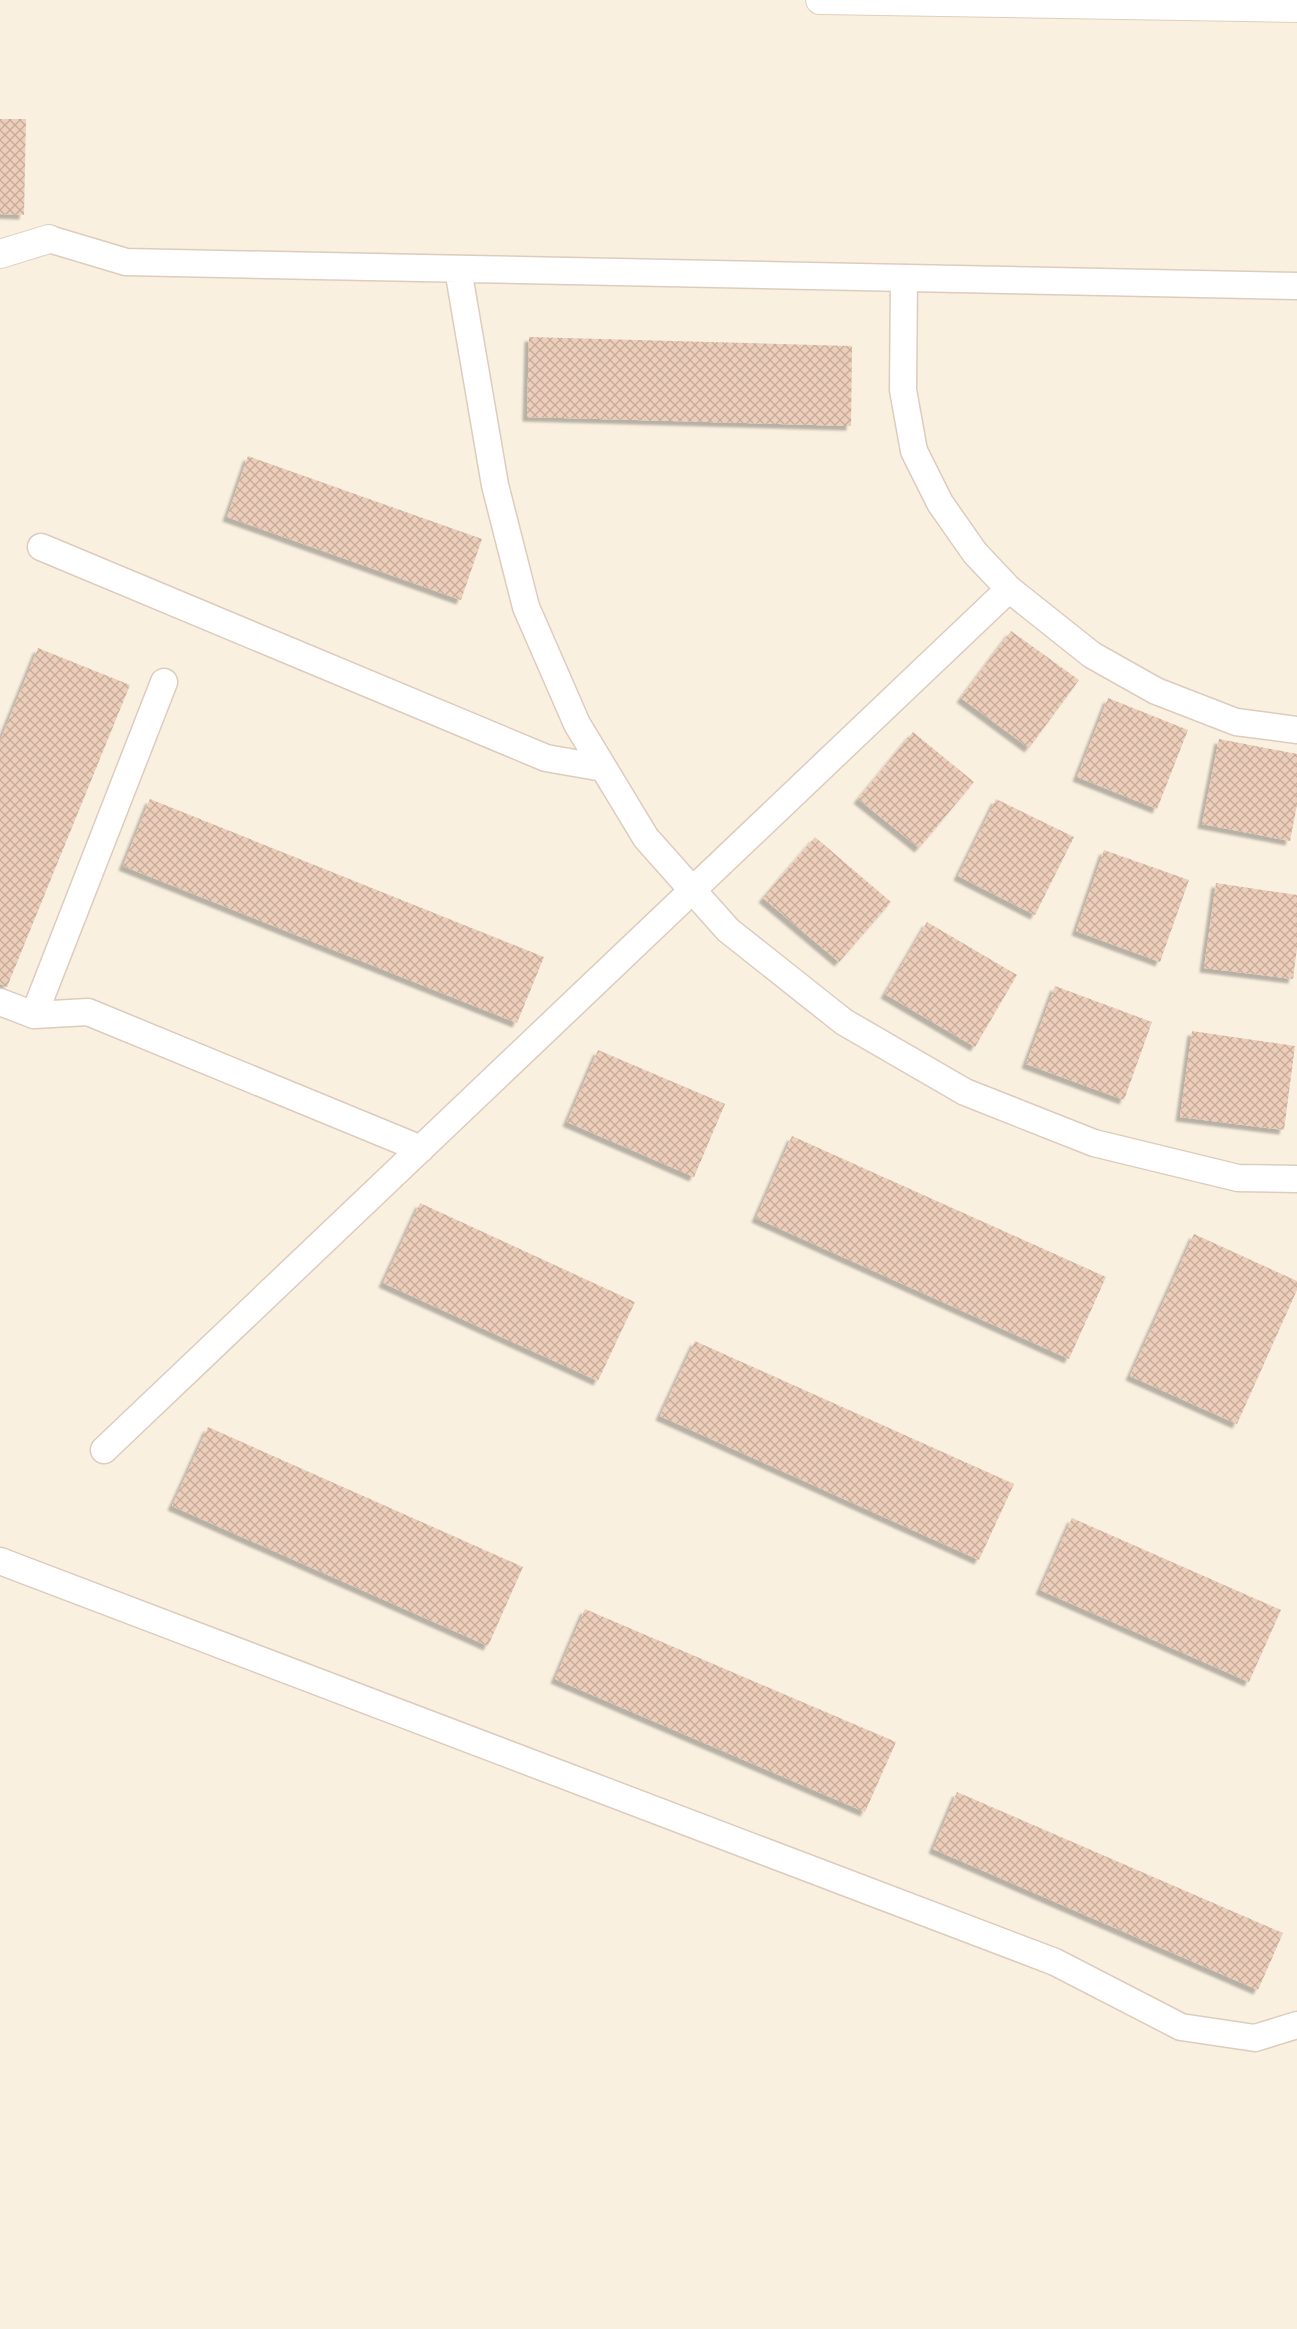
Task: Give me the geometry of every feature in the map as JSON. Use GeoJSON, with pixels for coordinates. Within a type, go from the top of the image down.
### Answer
{"type":"FeatureCollection","features":[{"type":"Feature","properties":{"kind":"main road"},"geometry":{"type":"LineString","coordinates":[[820,0],[1297,8]]}},
{"type":"Feature","properties":{"kind":"main road"},"geometry":{"type":"LineString","coordinates":[[0,254],[49,239]]}},
{"type":"Feature","properties":{"kind":"lane"},"geometry":{"type":"LineString","coordinates":[[49,239],[126,262],[1297,286]]}},
{"type":"Feature","properties":{"kind":"lane"},"geometry":{"type":"LineString","coordinates":[[458,269],[495,485],[526,607],[577,724],[646,838],[728,930],[844,1022],[964,1092],[1094,1143],[1238,1178],[1297,1179]]}},
{"type":"Feature","properties":{"kind":"lane"},"geometry":{"type":"LineString","coordinates":[[904,278],[903,390],[914,451],[940,503],[975,553],[1009,588],[1092,655],[1156,691],[1236,722],[1297,730]]}},
{"type":"Feature","properties":{"kind":"lane"},"geometry":{"type":"LineString","coordinates":[[41,547],[546,758],[603,768]]}},
{"type":"Feature","properties":{"kind":"lane"},"geometry":{"type":"LineString","coordinates":[[104,1450],[1009,588]]}},
{"type":"Feature","properties":{"kind":"lane"},"geometry":{"type":"LineString","coordinates":[[34,1015],[164,682]]}},
{"type":"Feature","properties":{"kind":"lane"},"geometry":{"type":"LineString","coordinates":[[0,1002],[34,1015],[88,1012],[421,1149]]}},
{"type":"Feature","properties":{"kind":"lane"},"geometry":{"type":"LineString","coordinates":[[0,1561],[1055,1962],[1182,2027],[1255,2038],[1297,2025]]}},
{"type":"Feature","properties":{"kind":"building"},"geometry":{"type":"Polygon","coordinates":[[[0,119],[26,119],[24,215],[0,214],[0,119]]]}},
{"type":"Feature","properties":{"kind":"building"},"geometry":{"type":"Polygon","coordinates":[[[529,337],[852,346],[851,426],[527,417],[529,337]]]}},
{"type":"Feature","properties":{"kind":"building"},"geometry":{"type":"Polygon","coordinates":[[[248,456],[482,539],[461,600],[227,517],[248,456]]]}},
{"type":"Feature","properties":{"kind":"building"},"geometry":{"type":"Polygon","coordinates":[[[1011,631],[1079,680],[1029,748],[961,698],[1011,631]]]}},
{"type":"Feature","properties":{"kind":"building"},"geometry":{"type":"Polygon","coordinates":[[[38,648],[130,685],[7,987],[0,984],[0,741],[38,648]]]}},
{"type":"Feature","properties":{"kind":"building"},"geometry":{"type":"Polygon","coordinates":[[[1108,698],[1188,730],[1157,809],[1077,777],[1108,698]]]}},
{"type":"Feature","properties":{"kind":"building"},"geometry":{"type":"Polygon","coordinates":[[[913,732],[974,782],[919,848],[858,799],[913,732]]]}},
{"type":"Feature","properties":{"kind":"building"},"geometry":{"type":"Polygon","coordinates":[[[1219,739],[1297,754],[1297,805],[1290,841],[1202,824],[1219,739]]]}},
{"type":"Feature","properties":{"kind":"building"},"geometry":{"type":"Polygon","coordinates":[[[150,799],[544,957],[517,1023],[123,866],[150,799]]]}},
{"type":"Feature","properties":{"kind":"building"},"geometry":{"type":"Polygon","coordinates":[[[996,799],[1074,837],[1035,915],[958,876],[996,799]]]}},
{"type":"Feature","properties":{"kind":"building"},"geometry":{"type":"Polygon","coordinates":[[[815,837],[891,902],[839,962],[763,898],[815,837]]]}},
{"type":"Feature","properties":{"kind":"building"},"geometry":{"type":"Polygon","coordinates":[[[1104,850],[1189,880],[1160,962],[1076,931],[1104,850]]]}},
{"type":"Feature","properties":{"kind":"building"},"geometry":{"type":"Polygon","coordinates":[[[1216,883],[1297,895],[1297,948],[1293,979],[1204,968],[1216,883]]]}},
{"type":"Feature","properties":{"kind":"building"},"geometry":{"type":"Polygon","coordinates":[[[927,922],[1017,975],[975,1047],[885,994],[927,922]]]}},
{"type":"Feature","properties":{"kind":"building"},"geometry":{"type":"Polygon","coordinates":[[[1055,986],[1152,1022],[1124,1100],[1026,1064],[1055,986]]]}},
{"type":"Feature","properties":{"kind":"building"},"geometry":{"type":"Polygon","coordinates":[[[1192,1031],[1295,1046],[1284,1130],[1180,1117],[1192,1031]]]}},
{"type":"Feature","properties":{"kind":"building"},"geometry":{"type":"Polygon","coordinates":[[[598,1050],[725,1104],[694,1177],[567,1122],[598,1050]]]}},
{"type":"Feature","properties":{"kind":"building"},"geometry":{"type":"Polygon","coordinates":[[[792,1136],[1106,1277],[1069,1359],[756,1218],[792,1136]]]}},
{"type":"Feature","properties":{"kind":"building"},"geometry":{"type":"Polygon","coordinates":[[[420,1203],[635,1302],[598,1381],[383,1283],[420,1203]]]}},
{"type":"Feature","properties":{"kind":"building"},"geometry":{"type":"Polygon","coordinates":[[[1194,1234],[1297,1281],[1297,1290],[1237,1424],[1130,1376],[1194,1234]]]}},
{"type":"Feature","properties":{"kind":"building"},"geometry":{"type":"Polygon","coordinates":[[[695,1341],[1014,1484],[979,1560],[660,1416],[695,1341]]]}},
{"type":"Feature","properties":{"kind":"building"},"geometry":{"type":"Polygon","coordinates":[[[208,1427],[523,1567],[488,1646],[172,1506],[208,1427]]]}},
{"type":"Feature","properties":{"kind":"building"},"geometry":{"type":"Polygon","coordinates":[[[1072,1518],[1281,1610],[1249,1682],[1040,1590],[1072,1518]]]}},
{"type":"Feature","properties":{"kind":"building"},"geometry":{"type":"Polygon","coordinates":[[[585,1609],[896,1742],[865,1812],[555,1679],[585,1609]]]}},
{"type":"Feature","properties":{"kind":"building"},"geometry":{"type":"Polygon","coordinates":[[[957,1792],[1283,1933],[1258,1990],[933,1849],[957,1792]]]}}]}
